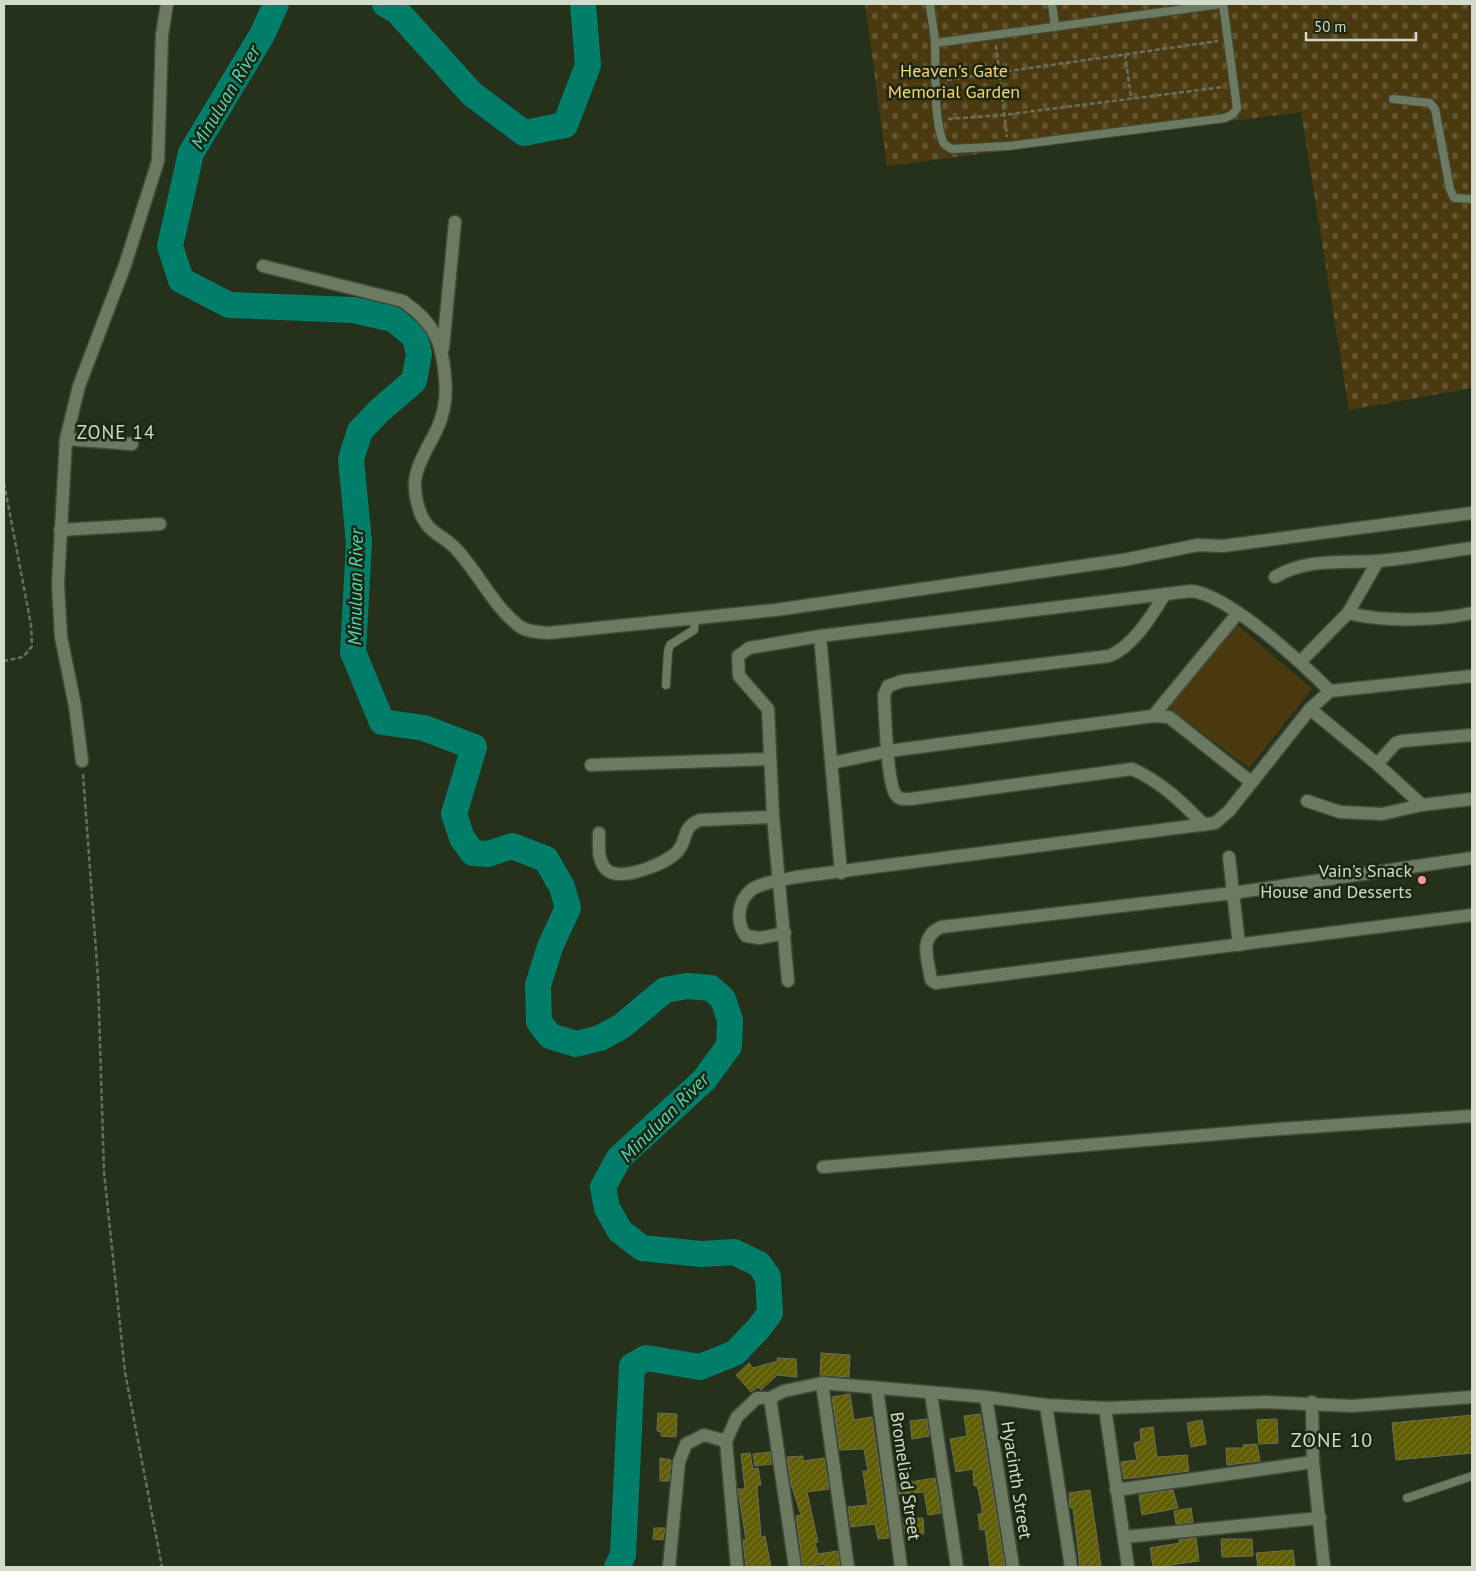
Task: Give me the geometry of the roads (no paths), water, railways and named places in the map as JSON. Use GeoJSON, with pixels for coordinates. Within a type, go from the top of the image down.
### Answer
{"type":"FeatureCollection","features":[{"type":"Feature","properties":{"kind":"street"},"geometry":{"type":"LineString","coordinates":[[82,761],[76,706],[61,638],[58,584],[66,440],[79,386],[125,265],[158,162],[162,34],[167,4]]}},
{"type":"Feature","properties":{"kind":"street"},"geometry":{"type":"LineString","coordinates":[[455,222],[443,351],[447,392],[444,412],[417,472],[416,495],[425,522],[456,548],[500,606],[519,626],[531,632],[548,633],[695,619],[881,596],[1123,560],[1198,545],[1223,546],[1472,513]]}},
{"type":"Feature","properties":{"kind":"street"},"geometry":{"type":"LineString","coordinates":[[263,266],[403,301],[418,312],[430,325],[443,351]]}},
{"type":"Feature","properties":{"kind":"street"},"geometry":{"type":"LineString","coordinates":[[66,440],[132,444]]}},
{"type":"Feature","properties":{"kind":"street"},"geometry":{"type":"LineString","coordinates":[[60,530],[160,524]]}},
{"type":"Feature","properties":{"kind":"street"},"geometry":{"type":"LineString","coordinates":[[1276,577],[1301,565],[1332,561],[1378,561],[1472,548]]}},
{"type":"Feature","properties":{"kind":"street"},"geometry":{"type":"LineString","coordinates":[[1300,662],[1348,613],[1378,561]]}},
{"type":"Feature","properties":{"kind":"street"},"geometry":{"type":"LineString","coordinates":[[788,981],[773,816],[768,709],[739,676],[738,656],[749,648],[820,636],[1165,594],[1202,592],[1238,614],[1300,662],[1330,691]]}},
{"type":"Feature","properties":{"kind":"street"},"geometry":{"type":"LineString","coordinates":[[1165,594],[1149,618],[1115,654],[893,682],[888,686],[884,695],[890,778],[896,796],[910,799],[1132,770],[1148,778],[1184,803],[1204,825]]}},
{"type":"Feature","properties":{"kind":"street"},"geometry":{"type":"LineString","coordinates":[[1348,613],[1370,618],[1398,619],[1472,613]]}},
{"type":"Feature","properties":{"kind":"street"},"geometry":{"type":"LineString","coordinates":[[1153,716],[1238,614]]}},
{"type":"Feature","properties":{"kind":"street"},"geometry":{"type":"LineString","coordinates":[[820,636],[841,872]]}},
{"type":"Feature","properties":{"kind":"street"},"geometry":{"type":"LineString","coordinates":[[785,933],[750,938],[746,936],[740,923],[741,907],[752,890],[779,881],[841,872],[1215,823],[1222,819],[1310,709],[1330,691],[1472,676]]}},
{"type":"Feature","properties":{"kind":"street"},"geometry":{"type":"LineString","coordinates":[[1310,709],[1377,764],[1422,805]]}},
{"type":"Feature","properties":{"kind":"street"},"geometry":{"type":"LineString","coordinates":[[832,763],[888,751],[1153,716],[1169,717],[1251,782]]}},
{"type":"Feature","properties":{"kind":"street"},"geometry":{"type":"LineString","coordinates":[[1377,764],[1392,747],[1402,741],[1472,735]]}},
{"type":"Feature","properties":{"kind":"street"},"geometry":{"type":"LineString","coordinates":[[591,765],[770,759]]}},
{"type":"Feature","properties":{"kind":"street"},"geometry":{"type":"LineString","coordinates":[[1306,801],[1340,812],[1374,813],[1472,799]]}},
{"type":"Feature","properties":{"kind":"street"},"geometry":{"type":"LineString","coordinates":[[599,833],[600,853],[606,870],[614,874],[629,873],[647,869],[676,853],[682,845],[685,832],[692,823],[700,820],[773,816]]}},
{"type":"Feature","properties":{"kind":"street"},"geometry":{"type":"LineString","coordinates":[[1229,857],[1239,945]]}},
{"type":"Feature","properties":{"kind":"street"},"geometry":{"type":"LineString","coordinates":[[1472,858],[1232,893],[941,927],[929,935],[926,941],[931,980],[936,983],[1472,915]]}},
{"type":"Feature","properties":{"kind":"street"},"geometry":{"type":"LineString","coordinates":[[822,1167],[1023,1149],[1472,1116]]}},
{"type":"Feature","properties":{"kind":"street"},"geometry":{"type":"LineString","coordinates":[[822,1382],[848,1567]]}},
{"type":"Feature","properties":{"kind":"street"},"geometry":{"type":"LineString","coordinates":[[737,1567],[726,1442],[743,1410],[757,1398],[770,1398],[784,1392],[822,1382],[931,1394],[986,1397],[1046,1405],[1105,1408],[1312,1402],[1352,1406],[1472,1397]]}},
{"type":"Feature","properties":{"kind":"street","name":"Bromeliad Street"},"geometry":{"type":"LineString","coordinates":[[877,1388],[901,1567]]}},
{"type":"Feature","properties":{"kind":"street"},"geometry":{"type":"LineString","coordinates":[[931,1394],[957,1567]]}},
{"type":"Feature","properties":{"kind":"street","name":"Hyacinth Street"},"geometry":{"type":"LineString","coordinates":[[986,1397],[1013,1567]]}},
{"type":"Feature","properties":{"kind":"street"},"geometry":{"type":"LineString","coordinates":[[770,1398],[795,1567]]}},
{"type":"Feature","properties":{"kind":"street"},"geometry":{"type":"LineString","coordinates":[[1312,1402],[1313,1462],[1324,1567]]}},
{"type":"Feature","properties":{"kind":"street"},"geometry":{"type":"LineString","coordinates":[[1046,1405],[1071,1567]]}},
{"type":"Feature","properties":{"kind":"street"},"geometry":{"type":"LineString","coordinates":[[1105,1408],[1128,1567]]}},
{"type":"Feature","properties":{"kind":"street"},"geometry":{"type":"LineString","coordinates":[[669,1567],[682,1452],[686,1444],[704,1435],[726,1442]]}},
{"type":"Feature","properties":{"kind":"street"},"geometry":{"type":"LineString","coordinates":[[1116,1490],[1313,1462]]}},
{"type":"Feature","properties":{"kind":"street"},"geometry":{"type":"LineString","coordinates":[[1124,1537],[1320,1518]]}},
{"type":"Feature","properties":{"kind":"lane"},"geometry":{"type":"LineString","coordinates":[[930,4],[935,42],[935,81],[939,120],[943,141],[946,146],[952,149],[1008,146],[1224,118],[1233,114],[1238,108],[1222,4],[935,42]]}},
{"type":"Feature","properties":{"kind":"lane"},"geometry":{"type":"LineString","coordinates":[[1052,4],[1055,26]]}},
{"type":"Feature","properties":{"kind":"lane"},"geometry":{"type":"LineString","coordinates":[[1393,99],[1430,103],[1435,109],[1450,190],[1454,198],[1472,198]]}},
{"type":"Feature","properties":{"kind":"lane"},"geometry":{"type":"LineString","coordinates":[[666,685],[670,645],[694,630],[695,619]]}},
{"type":"Feature","properties":{"kind":"lane"},"geometry":{"type":"LineString","coordinates":[[1407,1498],[1472,1476]]}},
{"type":"Feature","properties":{"kind":"waterway","name":"Minuluan River"},"geometry":{"type":"LineString","coordinates":[[276,4],[262,35],[191,153],[170,246],[181,280],[229,305],[353,310],[393,319],[415,337],[419,354],[414,381],[380,410],[360,431],[351,459],[359,543],[353,652],[382,722],[424,728],[474,747],[454,814],[462,838],[473,853],[488,854],[512,846],[546,859],[562,887],[568,908],[550,947],[538,985],[539,1022],[550,1036],[576,1044],[600,1038],[622,1026],[665,990],[687,986],[711,988],[723,999],[730,1020],[729,1046],[704,1080],[619,1158],[603,1187],[607,1208],[620,1231],[642,1248],[701,1254],[734,1252],[759,1264],[768,1277],[770,1313],[758,1329],[735,1353],[700,1367],[646,1358],[632,1366],[623,1555],[617,1567]]}},
{"type":"Feature","properties":{"kind":"waterway","name":"Minuluan River"},"geometry":{"type":"LineString","coordinates":[[385,4],[397,11],[472,94],[524,133],[565,125],[588,65],[583,4]]}},
{"type":"Feature","properties":{"kind":"place","name":"Vain's Snack House and Desserts"},"geometry":{"type":"Point","coordinates":[1422,880]}},
{"type":"Feature","properties":{"kind":"district","name":"ZONE 14"},"geometry":{"type":"Point","coordinates":[116,432]}},
{"type":"Feature","properties":{"kind":"district","name":"ZONE 10"},"geometry":{"type":"Point","coordinates":[1332,1440]}},
{"type":"Feature","properties":{"kind":"park label","name":"Heaven's Gate Memorial Garden"},"geometry":{"type":"Point","coordinates":[954,80]}}]}
